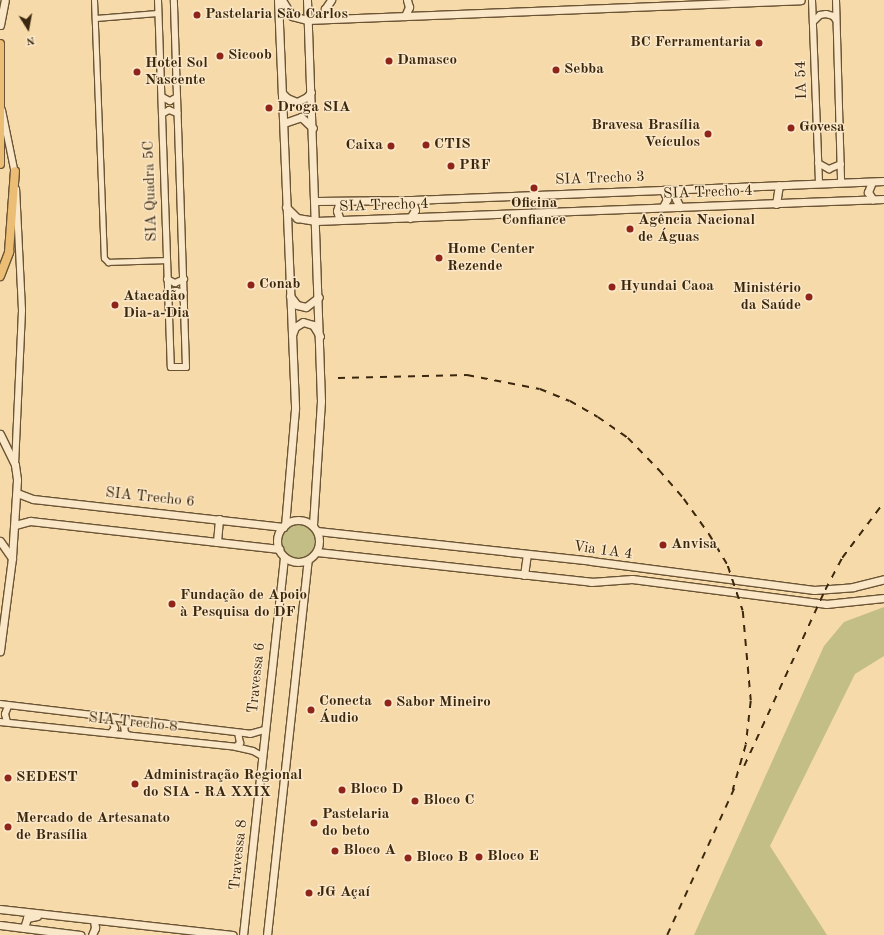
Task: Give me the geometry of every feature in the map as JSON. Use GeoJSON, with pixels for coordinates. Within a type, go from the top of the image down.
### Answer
{"type":"FeatureCollection","features":[{"type":"Feature","properties":{"kind":"highway"},"geometry":{"type":"LineString","coordinates":[[0,44],[2,109],[0,164]]}},
{"type":"Feature","properties":{"kind":"highway"},"geometry":{"type":"LineString","coordinates":[[0,276],[9,252],[15,171]]}},
{"type":"Feature","properties":{"kind":"main road"},"geometry":{"type":"LineString","coordinates":[[0,24],[5,0]]}},
{"type":"Feature","properties":{"kind":"main road"},"geometry":{"type":"LineString","coordinates":[[278,0],[295,409],[284,526],[277,538],[278,549],[284,557],[296,562],[308,560],[317,552],[319,545],[315,528],[321,401],[320,336],[316,201],[307,0]]}},
{"type":"Feature","properties":{"kind":"main road"},"geometry":{"type":"LineString","coordinates":[[282,0],[292,16],[307,20],[658,3],[801,0]]}},
{"type":"Feature","properties":{"kind":"main road"},"geometry":{"type":"LineString","coordinates":[[329,19],[325,9],[331,0]]}},
{"type":"Feature","properties":{"kind":"main road"},"geometry":{"type":"LineString","coordinates":[[405,16],[409,7],[407,0]]}},
{"type":"Feature","properties":{"kind":"main road"},"geometry":{"type":"LineString","coordinates":[[282,93],[287,98],[297,102],[307,97],[311,92]]}},
{"type":"Feature","properties":{"kind":"main road"},"geometry":{"type":"LineString","coordinates":[[284,123],[301,117],[313,129]]}},
{"type":"Feature","properties":{"kind":"main road"},"geometry":{"type":"LineString","coordinates":[[872,182],[868,192],[873,200]]}},
{"type":"Feature","properties":{"kind":"main road","name":"SIA Trecho 3"},"geometry":{"type":"LineString","coordinates":[[316,201],[412,200],[819,183],[884,182]]}},
{"type":"Feature","properties":{"kind":"main road"},"geometry":{"type":"LineString","coordinates":[[776,204],[779,185]]}},
{"type":"Feature","properties":{"kind":"main road"},"geometry":{"type":"LineString","coordinates":[[663,190],[667,199],[663,207]]}},
{"type":"Feature","properties":{"kind":"main road"},"geometry":{"type":"LineString","coordinates":[[680,190],[676,199],[680,207]]}},
{"type":"Feature","properties":{"kind":"main road","name":"SIA Trecho 4"},"geometry":{"type":"LineString","coordinates":[[286,207],[297,218],[316,221],[884,199]]}},
{"type":"Feature","properties":{"kind":"main road"},"geometry":{"type":"LineString","coordinates":[[410,218],[415,210],[412,200]]}},
{"type":"Feature","properties":{"kind":"main road"},"geometry":{"type":"LineString","coordinates":[[340,201],[337,211],[340,220]]}},
{"type":"Feature","properties":{"kind":"main road"},"geometry":{"type":"LineString","coordinates":[[290,296],[297,305],[306,307],[319,297]]}},
{"type":"Feature","properties":{"kind":"main road"},"geometry":{"type":"LineString","coordinates":[[292,337],[295,327],[302,322],[313,325],[320,336]]}},
{"type":"Feature","properties":{"kind":"main road"},"geometry":{"type":"LineString","coordinates":[[0,434],[15,465],[17,492],[12,558],[0,651]]}},
{"type":"Feature","properties":{"kind":"main road","name":"SIA Trecho 6"},"geometry":{"type":"LineString","coordinates":[[17,492],[34,499],[284,526]]}},
{"type":"Feature","properties":{"kind":"main road"},"geometry":{"type":"LineString","coordinates":[[217,542],[220,519]]}},
{"type":"Feature","properties":{"kind":"main road"},"geometry":{"type":"LineString","coordinates":[[284,526],[299,520],[315,528]]}},
{"type":"Feature","properties":{"kind":"main road"},"geometry":{"type":"LineString","coordinates":[[15,525],[30,521],[278,549]]}},
{"type":"Feature","properties":{"kind":"main road","name":"Via 1A 4"},"geometry":{"type":"LineString","coordinates":[[315,528],[814,590],[854,587],[884,578]]}},
{"type":"Feature","properties":{"kind":"main road"},"geometry":{"type":"LineString","coordinates":[[0,541],[12,558]]}},
{"type":"Feature","properties":{"kind":"main road","name":"Via 1A 4"},"geometry":{"type":"LineString","coordinates":[[317,552],[591,582],[627,578],[826,604],[884,598]]}},
{"type":"Feature","properties":{"kind":"main road"},"geometry":{"type":"LineString","coordinates":[[524,575],[527,554]]}},
{"type":"Feature","properties":{"kind":"main road","name":"Travessa 6"},"geometry":{"type":"LineString","coordinates":[[264,730],[284,557]]}},
{"type":"Feature","properties":{"kind":"main road"},"geometry":{"type":"LineString","coordinates":[[267,935],[308,560]]}},
{"type":"Feature","properties":{"kind":"main road","name":"Travessa 8"},"geometry":{"type":"LineString","coordinates":[[243,935],[264,730]]}},
{"type":"Feature","properties":{"kind":"main road"},"geometry":{"type":"LineString","coordinates":[[0,909],[233,935]]}},
{"type":"Feature","properties":{"kind":"main road"},"geometry":{"type":"LineString","coordinates":[[24,928],[27,918],[47,914]]}},
{"type":"Feature","properties":{"kind":"main road"},"geometry":{"type":"LineString","coordinates":[[92,935],[95,928],[94,920]]}},
{"type":"Feature","properties":{"kind":"main road"},"geometry":{"type":"LineString","coordinates":[[0,925],[80,935]]}},
{"type":"Feature","properties":{"kind":"street"},"geometry":{"type":"LineString","coordinates":[[94,0],[106,261],[166,260]]}},
{"type":"Feature","properties":{"kind":"street","name":"SIA Quadra 5C"},"geometry":{"type":"LineString","coordinates":[[158,0],[167,293],[171,367],[186,367],[184,294]]}},
{"type":"Feature","properties":{"kind":"street"},"geometry":{"type":"LineString","coordinates":[[167,293],[176,291],[184,294],[174,0]]}},
{"type":"Feature","properties":{"kind":"street","name":"IA 54"},"geometry":{"type":"LineString","coordinates":[[812,0],[819,183]]}},
{"type":"Feature","properties":{"kind":"street"},"geometry":{"type":"LineString","coordinates":[[836,0],[841,183]]}},
{"type":"Feature","properties":{"kind":"street"},"geometry":{"type":"LineString","coordinates":[[95,18],[158,13]]}},
{"type":"Feature","properties":{"kind":"street"},"geometry":{"type":"LineString","coordinates":[[813,22],[820,15],[826,14],[834,16],[836,20]]}},
{"type":"Feature","properties":{"kind":"street"},"geometry":{"type":"LineString","coordinates":[[162,98],[170,101],[177,97]]}},
{"type":"Feature","properties":{"kind":"street"},"geometry":{"type":"LineString","coordinates":[[2,109],[15,171],[22,285],[15,465]]}},
{"type":"Feature","properties":{"kind":"street"},"geometry":{"type":"LineString","coordinates":[[162,114],[169,110],[177,112]]}},
{"type":"Feature","properties":{"kind":"street"},"geometry":{"type":"LineString","coordinates":[[818,163],[829,169],[841,164]]}},
{"type":"Feature","properties":{"kind":"street"},"geometry":{"type":"LineString","coordinates":[[167,279],[175,283],[184,279]]}},
{"type":"Feature","properties":{"kind":"street"},"geometry":{"type":"LineString","coordinates":[[0,704],[111,719],[238,733],[250,734],[264,730]]}},
{"type":"Feature","properties":{"kind":"street"},"geometry":{"type":"LineString","coordinates":[[7,722],[5,714],[8,706]]}},
{"type":"Feature","properties":{"kind":"street"},"geometry":{"type":"LineString","coordinates":[[111,719],[115,728],[111,733]]}},
{"type":"Feature","properties":{"kind":"street"},"geometry":{"type":"LineString","coordinates":[[128,735],[125,733],[124,726],[131,721]]}},
{"type":"Feature","properties":{"kind":"street","name":"SIA Trecho 8"},"geometry":{"type":"LineString","coordinates":[[0,722],[236,747],[254,751],[262,756]]}},
{"type":"Feature","properties":{"kind":"street"},"geometry":{"type":"LineString","coordinates":[[236,747],[240,743],[238,733]]}},
{"type":"Feature","properties":{"kind":"shaded area"},"geometry":{"type":"Polygon","coordinates":[[[295,524],[301,524],[305,525],[312,531],[315,541],[314,548],[308,555],[301,558],[295,558],[291,557],[284,551],[281,544],[281,538],[282,534],[288,527],[295,524]]]}},
{"type":"Feature","properties":{"kind":"shaded area"},"geometry":{"type":"Polygon","coordinates":[[[884,607],[884,656],[855,674],[770,846],[827,935],[694,935],[824,646],[844,622],[884,607]]]}},
{"type":"Feature","properties":{"kind":"railway"},"geometry":{"type":"LineString","coordinates":[[338,378],[467,375],[540,389],[570,401],[598,417],[628,438],[659,470],[684,499],[709,534],[728,566],[743,611],[751,701],[746,745],[733,790]]}},
{"type":"Feature","properties":{"kind":"railway"},"geometry":{"type":"LineString","coordinates":[[744,766],[825,590],[842,558],[884,502]]}},
{"type":"Feature","properties":{"kind":"railway"},"geometry":{"type":"LineString","coordinates":[[667,935],[736,784]]}},
{"type":"Feature","properties":{"kind":"place","name":"Pastelaria São Carlos"},"geometry":{"type":"Point","coordinates":[197,15]}},
{"type":"Feature","properties":{"kind":"place","name":"BC Ferramentaria"},"geometry":{"type":"Point","coordinates":[759,43]}},
{"type":"Feature","properties":{"kind":"place","name":"Sicoob"},"geometry":{"type":"Point","coordinates":[220,56]}},
{"type":"Feature","properties":{"kind":"place","name":"Damasco"},"geometry":{"type":"Point","coordinates":[389,61]}},
{"type":"Feature","properties":{"kind":"place","name":"Sebba"},"geometry":{"type":"Point","coordinates":[556,70]}},
{"type":"Feature","properties":{"kind":"place","name":"Hotel Sol Nascente"},"geometry":{"type":"Point","coordinates":[137,72]}},
{"type":"Feature","properties":{"kind":"place","name":"Droga SIA"},"geometry":{"type":"Point","coordinates":[269,108]}},
{"type":"Feature","properties":{"kind":"place","name":"Govesa"},"geometry":{"type":"Point","coordinates":[791,128]}},
{"type":"Feature","properties":{"kind":"place","name":"Bravesa Brasília Veículos"},"geometry":{"type":"Point","coordinates":[708,134]}},
{"type":"Feature","properties":{"kind":"place","name":"CTIS"},"geometry":{"type":"Point","coordinates":[426,145]}},
{"type":"Feature","properties":{"kind":"place","name":"Caixa"},"geometry":{"type":"Point","coordinates":[391,146]}},
{"type":"Feature","properties":{"kind":"place","name":"PRF"},"geometry":{"type":"Point","coordinates":[451,166]}},
{"type":"Feature","properties":{"kind":"place","name":"Oficina Confiance"},"geometry":{"type":"Point","coordinates":[534,188]}},
{"type":"Feature","properties":{"kind":"place","name":"Agência Nacional de Águas"},"geometry":{"type":"Point","coordinates":[630,229]}},
{"type":"Feature","properties":{"kind":"place","name":"Home Center Rezende"},"geometry":{"type":"Point","coordinates":[439,258]}},
{"type":"Feature","properties":{"kind":"place","name":"Conab"},"geometry":{"type":"Point","coordinates":[251,285]}},
{"type":"Feature","properties":{"kind":"place","name":"Hyundai Caoa"},"geometry":{"type":"Point","coordinates":[612,287]}},
{"type":"Feature","properties":{"kind":"place","name":"Ministério da Saúde"},"geometry":{"type":"Point","coordinates":[809,297]}},
{"type":"Feature","properties":{"kind":"place","name":"Atacadão Dia-a-Dia"},"geometry":{"type":"Point","coordinates":[115,305]}},
{"type":"Feature","properties":{"kind":"place","name":"Anvisa"},"geometry":{"type":"Point","coordinates":[663,545]}},
{"type":"Feature","properties":{"kind":"place","name":"Fundação de Apoio à Pesquisa do DF"},"geometry":{"type":"Point","coordinates":[172,604]}},
{"type":"Feature","properties":{"kind":"place","name":"Sabor Mineiro"},"geometry":{"type":"Point","coordinates":[388,703]}},
{"type":"Feature","properties":{"kind":"place","name":"Conecta Áudio"},"geometry":{"type":"Point","coordinates":[311,710]}},
{"type":"Feature","properties":{"kind":"place","name":"SEDEST"},"geometry":{"type":"Point","coordinates":[8,778]}},
{"type":"Feature","properties":{"kind":"place","name":"Administração Regional do SIA - RA XXIX"},"geometry":{"type":"Point","coordinates":[135,784]}},
{"type":"Feature","properties":{"kind":"place","name":"Bloco D"},"geometry":{"type":"Point","coordinates":[342,790]}},
{"type":"Feature","properties":{"kind":"place","name":"Bloco C"},"geometry":{"type":"Point","coordinates":[415,801]}},
{"type":"Feature","properties":{"kind":"place","name":"Pastelaria do beto"},"geometry":{"type":"Point","coordinates":[314,823]}},
{"type":"Feature","properties":{"kind":"place","name":"Mercado de Artesanato de Brasília"},"geometry":{"type":"Point","coordinates":[8,827]}},
{"type":"Feature","properties":{"kind":"place","name":"Bloco A"},"geometry":{"type":"Point","coordinates":[335,851]}},
{"type":"Feature","properties":{"kind":"place","name":"Bloco E"},"geometry":{"type":"Point","coordinates":[479,857]}},
{"type":"Feature","properties":{"kind":"place","name":"Bloco B"},"geometry":{"type":"Point","coordinates":[408,858]}},
{"type":"Feature","properties":{"kind":"place","name":"JG Açaí"},"geometry":{"type":"Point","coordinates":[309,893]}}]}
